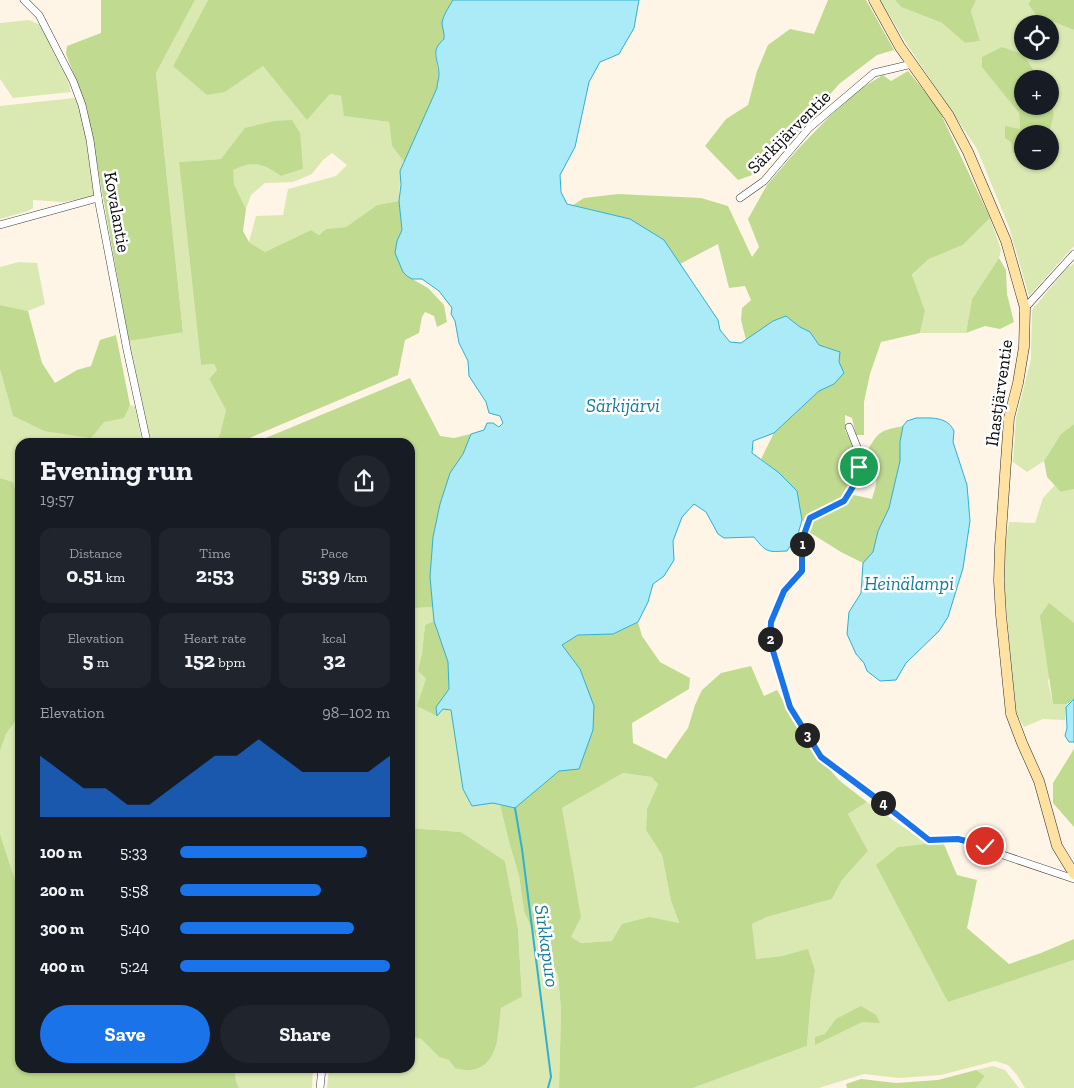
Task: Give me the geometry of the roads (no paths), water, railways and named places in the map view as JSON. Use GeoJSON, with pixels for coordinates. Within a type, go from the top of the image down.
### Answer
{"type":"FeatureCollection","features":[{"type":"Feature","properties":{"kind":"street","name":"Kovalantie"},"geometry":{"type":"LineString","coordinates":[[24,0],[39,15],[73,81],[82,105],[90,140],[98,198],[126,350],[146,438]]}},
{"type":"Feature","properties":{"kind":"street","name":"Ihastjärventie"},"geometry":{"type":"LineString","coordinates":[[874,0],[900,47],[949,116],[968,152],[1006,241],[1025,308],[1024,347],[1018,383],[1009,418],[1000,547],[1001,615],[1011,714],[1039,781],[1056,846],[1074,874]]}},
{"type":"Feature","properties":{"kind":"street","name":"Särkijärventie"},"geometry":{"type":"LineString","coordinates":[[740,198],[764,181],[810,128],[874,73],[912,64]]}},
{"type":"Feature","properties":{"kind":"street"},"geometry":{"type":"LineString","coordinates":[[0,225],[98,198]]}},
{"type":"Feature","properties":{"kind":"street"},"geometry":{"type":"LineString","coordinates":[[1025,308],[1074,254]]}},
{"type":"Feature","properties":{"kind":"street"},"geometry":{"type":"LineString","coordinates":[[849,428],[859,452],[859,467],[854,485],[844,501],[810,518],[802,540],[802,571],[784,591],[771,622],[770,641],[790,707],[821,757],[929,840],[958,839],[985,846],[1000,854],[1074,879]]}},
{"type":"Feature","properties":{"kind":"street"},"geometry":{"type":"LineString","coordinates":[[320,1088],[322,1073]]}},
{"type":"Feature","properties":{"kind":"water","name":"Särkijärvi"},"geometry":{"type":"Polygon","coordinates":[[[453,0],[639,0],[634,28],[619,54],[600,62],[589,82],[575,147],[560,175],[561,192],[567,204],[630,219],[664,240],[718,320],[720,330],[730,342],[741,343],[773,321],[786,316],[810,332],[819,345],[840,352],[839,362],[844,373],[834,384],[819,391],[774,433],[753,441],[752,453],[778,472],[797,491],[802,520],[798,534],[787,551],[765,549],[754,537],[724,538],[718,534],[706,512],[694,504],[682,517],[673,541],[674,560],[664,576],[653,584],[648,602],[638,622],[613,634],[578,635],[562,645],[580,669],[594,706],[593,730],[579,769],[559,771],[515,808],[493,803],[472,806],[463,789],[451,710],[443,709],[437,716],[436,707],[449,689],[448,662],[434,621],[430,577],[433,537],[440,504],[450,473],[463,454],[471,434],[484,430],[487,423],[493,423],[499,427],[503,423],[500,416],[489,413],[486,402],[469,376],[468,361],[459,343],[455,321],[451,314],[452,308],[439,291],[422,279],[412,279],[407,276],[403,272],[395,253],[397,241],[402,230],[399,201],[400,171],[437,88],[439,69],[436,52],[439,44],[444,39],[443,20],[453,0]]]}},
{"type":"Feature","properties":{"kind":"water","name":"Heinälampi"},"geometry":{"type":"Polygon","coordinates":[[[916,418],[943,420],[954,431],[953,442],[967,485],[970,521],[963,568],[948,617],[939,631],[906,663],[896,680],[880,681],[867,671],[864,663],[856,654],[847,634],[849,612],[861,593],[863,563],[873,552],[878,531],[889,508],[900,461],[900,442],[903,426],[907,421],[916,418]]]}},
{"type":"Feature","properties":{"kind":"water"},"geometry":{"type":"Polygon","coordinates":[[[1074,699],[1074,742],[1069,742],[1065,736],[1067,728],[1066,707],[1074,699]]]}},
{"type":"Feature","properties":{"kind":"waterway","name":"Sirkkapuro"},"geometry":{"type":"LineString","coordinates":[[515,808],[551,1077],[548,1088]]}}]}
